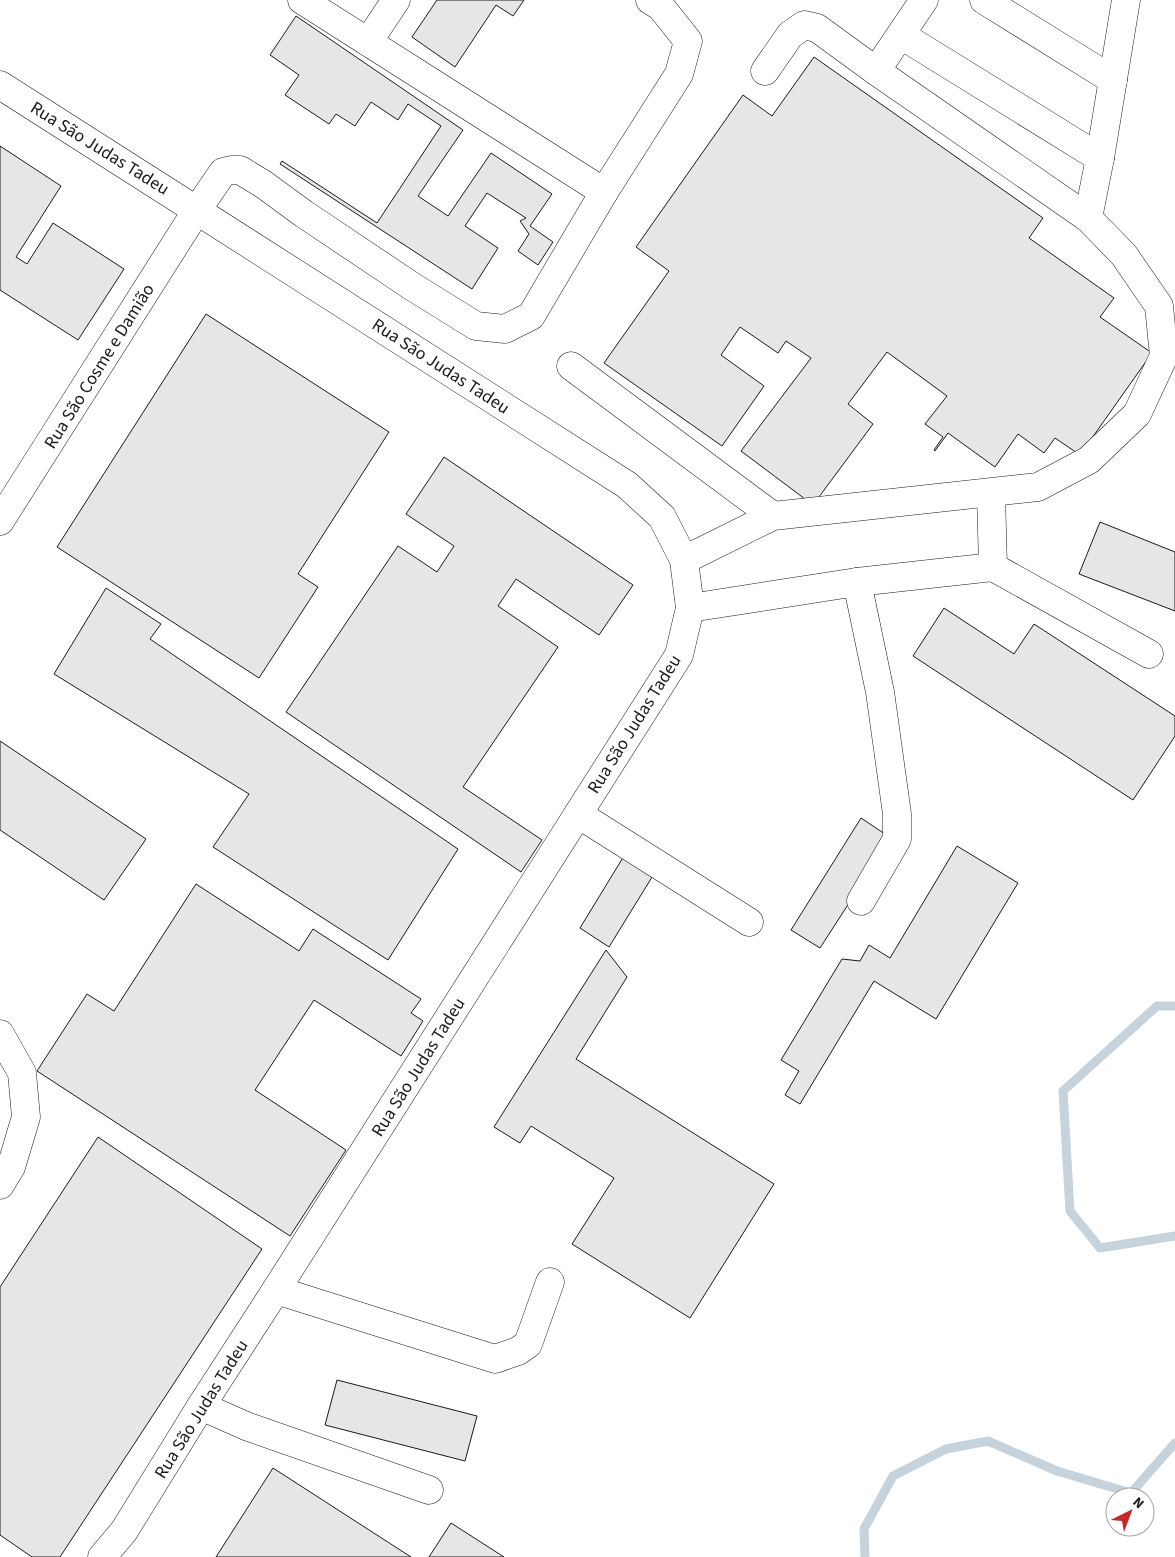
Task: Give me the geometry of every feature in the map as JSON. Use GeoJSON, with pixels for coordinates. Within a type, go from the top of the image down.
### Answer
{"type":"FeatureCollection","features":[{"type":"Feature","properties":{"kind":"street"},"geometry":{"type":"LineString","coordinates":[[302,0],[604,192]]}},
{"type":"Feature","properties":{"kind":"street"},"geometry":{"type":"LineString","coordinates":[[368,42],[396,0]]}},
{"type":"Feature","properties":{"kind":"street","name":"Rua São Cosme e Damião"},"geometry":{"type":"LineString","coordinates":[[0,521],[223,172],[240,170],[263,184],[304,214],[413,287],[476,326],[505,330],[531,316],[604,192],[679,74],[688,41],[661,7],[650,0]]}},
{"type":"Feature","properties":{"kind":"street"},"geometry":{"type":"LineString","coordinates":[[876,71],[924,0]]}},
{"type":"Feature","properties":{"kind":"street"},"geometry":{"type":"LineString","coordinates":[[984,0],[1113,80]]}},
{"type":"Feature","properties":{"kind":"street"},"geometry":{"type":"LineString","coordinates":[[1088,218],[1113,80],[1120,3]]}},
{"type":"Feature","properties":{"kind":"street"},"geometry":{"type":"LineString","coordinates":[[684,560],[773,516],[1038,487],[1089,460],[1137,414],[1164,356],[1159,306],[1124,255],[1088,218],[817,28],[804,25],[790,35],[765,71]]}},
{"type":"Feature","properties":{"kind":"street"},"geometry":{"type":"LineString","coordinates":[[901,35],[1100,158]]}},
{"type":"Feature","properties":{"kind":"street","name":"Rua São Judas Tadeu"},"geometry":{"type":"LineString","coordinates":[[0,85],[627,485],[662,518],[684,560],[690,608],[679,655],[201,1406],[124,1531],[102,1557]]}},
{"type":"Feature","properties":{"kind":"street"},"geometry":{"type":"LineString","coordinates":[[571,366],[773,516]]}},
{"type":"Feature","properties":{"kind":"street"},"geometry":{"type":"LineString","coordinates":[[991,492],[993,567]]}},
{"type":"Feature","properties":{"kind":"street"},"geometry":{"type":"LineString","coordinates":[[690,608],[857,582],[993,567],[1149,654]]}},
{"type":"Feature","properties":{"kind":"street"},"geometry":{"type":"LineString","coordinates":[[857,582],[880,692],[897,814],[897,838],[861,901]]}},
{"type":"Feature","properties":{"kind":"street"},"geometry":{"type":"LineString","coordinates":[[578,814],[749,922]]}},
{"type":"Feature","properties":{"kind":"street"},"geometry":{"type":"LineString","coordinates":[[0,1034],[22,1073],[26,1117],[11,1168],[0,1185]]}},
{"type":"Feature","properties":{"kind":"street"},"geometry":{"type":"LineString","coordinates":[[276,1290],[495,1359],[518,1351],[528,1344],[550,1282]]}},
{"type":"Feature","properties":{"kind":"street"},"geometry":{"type":"LineString","coordinates":[[201,1406],[246,1426],[429,1490]]}},
{"type":"Feature","properties":{"kind":"building"},"geometry":{"type":"Polygon","coordinates":[[[437,0],[524,0],[513,16],[496,5],[455,67],[412,37],[437,0]]]}},
{"type":"Feature","properties":{"kind":"building"},"geometry":{"type":"Polygon","coordinates":[[[296,16],[463,130],[418,196],[448,216],[491,153],[552,194],[530,226],[553,242],[538,265],[518,251],[529,234],[520,221],[526,218],[487,193],[465,226],[498,248],[472,289],[280,164],[282,161],[377,223],[441,126],[408,104],[398,120],[371,102],[355,126],[336,114],[329,124],[285,95],[299,75],[270,55],[296,16]]]}},
{"type":"Feature","properties":{"kind":"building"},"geometry":{"type":"Polygon","coordinates":[[[814,57],[1043,218],[1029,238],[1114,298],[1100,317],[1152,353],[1080,455],[1055,438],[1044,453],[1018,434],[995,467],[948,433],[935,451],[943,437],[925,424],[947,396],[887,352],[848,404],[873,424],[813,505],[741,451],[811,358],[786,341],[778,353],[740,327],[721,355],[764,386],[722,446],[604,363],[669,271],[636,247],[743,95],[772,116],[814,57]]]}},
{"type":"Feature","properties":{"kind":"building"},"geometry":{"type":"Polygon","coordinates":[[[0,146],[61,186],[16,257],[27,264],[53,223],[124,269],[78,340],[0,290],[0,146]]]}},
{"type":"Feature","properties":{"kind":"building"},"geometry":{"type":"Polygon","coordinates":[[[206,314],[389,432],[298,574],[318,587],[259,678],[57,547],[206,314]]]}},
{"type":"Feature","properties":{"kind":"building"},"geometry":{"type":"Polygon","coordinates":[[[444,457],[633,585],[599,635],[516,579],[498,606],[558,647],[463,787],[542,840],[521,872],[286,712],[398,546],[437,572],[454,546],[406,514],[444,457]]]}},
{"type":"Feature","properties":{"kind":"building"},"geometry":{"type":"Polygon","coordinates":[[[1100,522],[1175,552],[1175,611],[1079,574],[1100,522]]]}},
{"type":"Feature","properties":{"kind":"building"},"geometry":{"type":"Polygon","coordinates":[[[106,588],[161,624],[150,639],[458,849],[388,960],[213,847],[249,794],[54,674],[106,588]]]}},
{"type":"Feature","properties":{"kind":"building"},"geometry":{"type":"Polygon","coordinates":[[[944,608],[1014,654],[1034,624],[1175,716],[1175,736],[1133,800],[913,656],[944,608]]]}},
{"type":"Feature","properties":{"kind":"building"},"geometry":{"type":"Polygon","coordinates":[[[0,741],[146,839],[104,900],[0,830],[0,741]]]}},
{"type":"Feature","properties":{"kind":"building"},"geometry":{"type":"Polygon","coordinates":[[[861,818],[891,838],[820,948],[791,930],[861,818]]]}},
{"type":"Feature","properties":{"kind":"building"},"geometry":{"type":"Polygon","coordinates":[[[957,846],[1018,883],[936,1019],[874,981],[800,1104],[785,1095],[799,1071],[781,1060],[842,959],[860,961],[869,945],[890,958],[957,846]]]}},
{"type":"Feature","properties":{"kind":"building"},"geometry":{"type":"Polygon","coordinates":[[[627,851],[657,869],[609,947],[580,928],[627,851]]]}},
{"type":"Feature","properties":{"kind":"building"},"geometry":{"type":"Polygon","coordinates":[[[196,884],[299,951],[313,929],[421,999],[411,1013],[423,1021],[401,1056],[314,1000],[255,1090],[346,1150],[290,1236],[37,1071],[87,994],[114,1011],[196,884]]]}},
{"type":"Feature","properties":{"kind":"building"},"geometry":{"type":"Polygon","coordinates":[[[606,950],[627,977],[576,1059],[774,1184],[690,1318],[572,1244],[614,1178],[531,1126],[520,1143],[494,1127],[606,950]]]}},
{"type":"Feature","properties":{"kind":"building"},"geometry":{"type":"Polygon","coordinates":[[[98,1137],[262,1249],[60,1557],[32,1557],[0,1535],[0,1287],[98,1137]]]}},
{"type":"Feature","properties":{"kind":"building"},"geometry":{"type":"Polygon","coordinates":[[[337,1380],[477,1416],[465,1461],[325,1425],[337,1380]]]}},
{"type":"Feature","properties":{"kind":"building"},"geometry":{"type":"Polygon","coordinates":[[[273,1468],[411,1557],[216,1557],[273,1468]]]}},
{"type":"Feature","properties":{"kind":"building"},"geometry":{"type":"Polygon","coordinates":[[[451,1523],[504,1557],[429,1557],[451,1523]]]}},
{"type":"Feature","properties":{"kind":"waterway"},"geometry":{"type":"LineString","coordinates":[[1175,1006],[1157,1006],[1063,1091],[1070,1211],[1100,1248],[1175,1236]]}},
{"type":"Feature","properties":{"kind":"waterway"},"geometry":{"type":"LineString","coordinates":[[865,1557],[864,1529],[893,1476],[946,1449],[988,1441],[1057,1471],[1131,1493],[1175,1443]]}}]}
